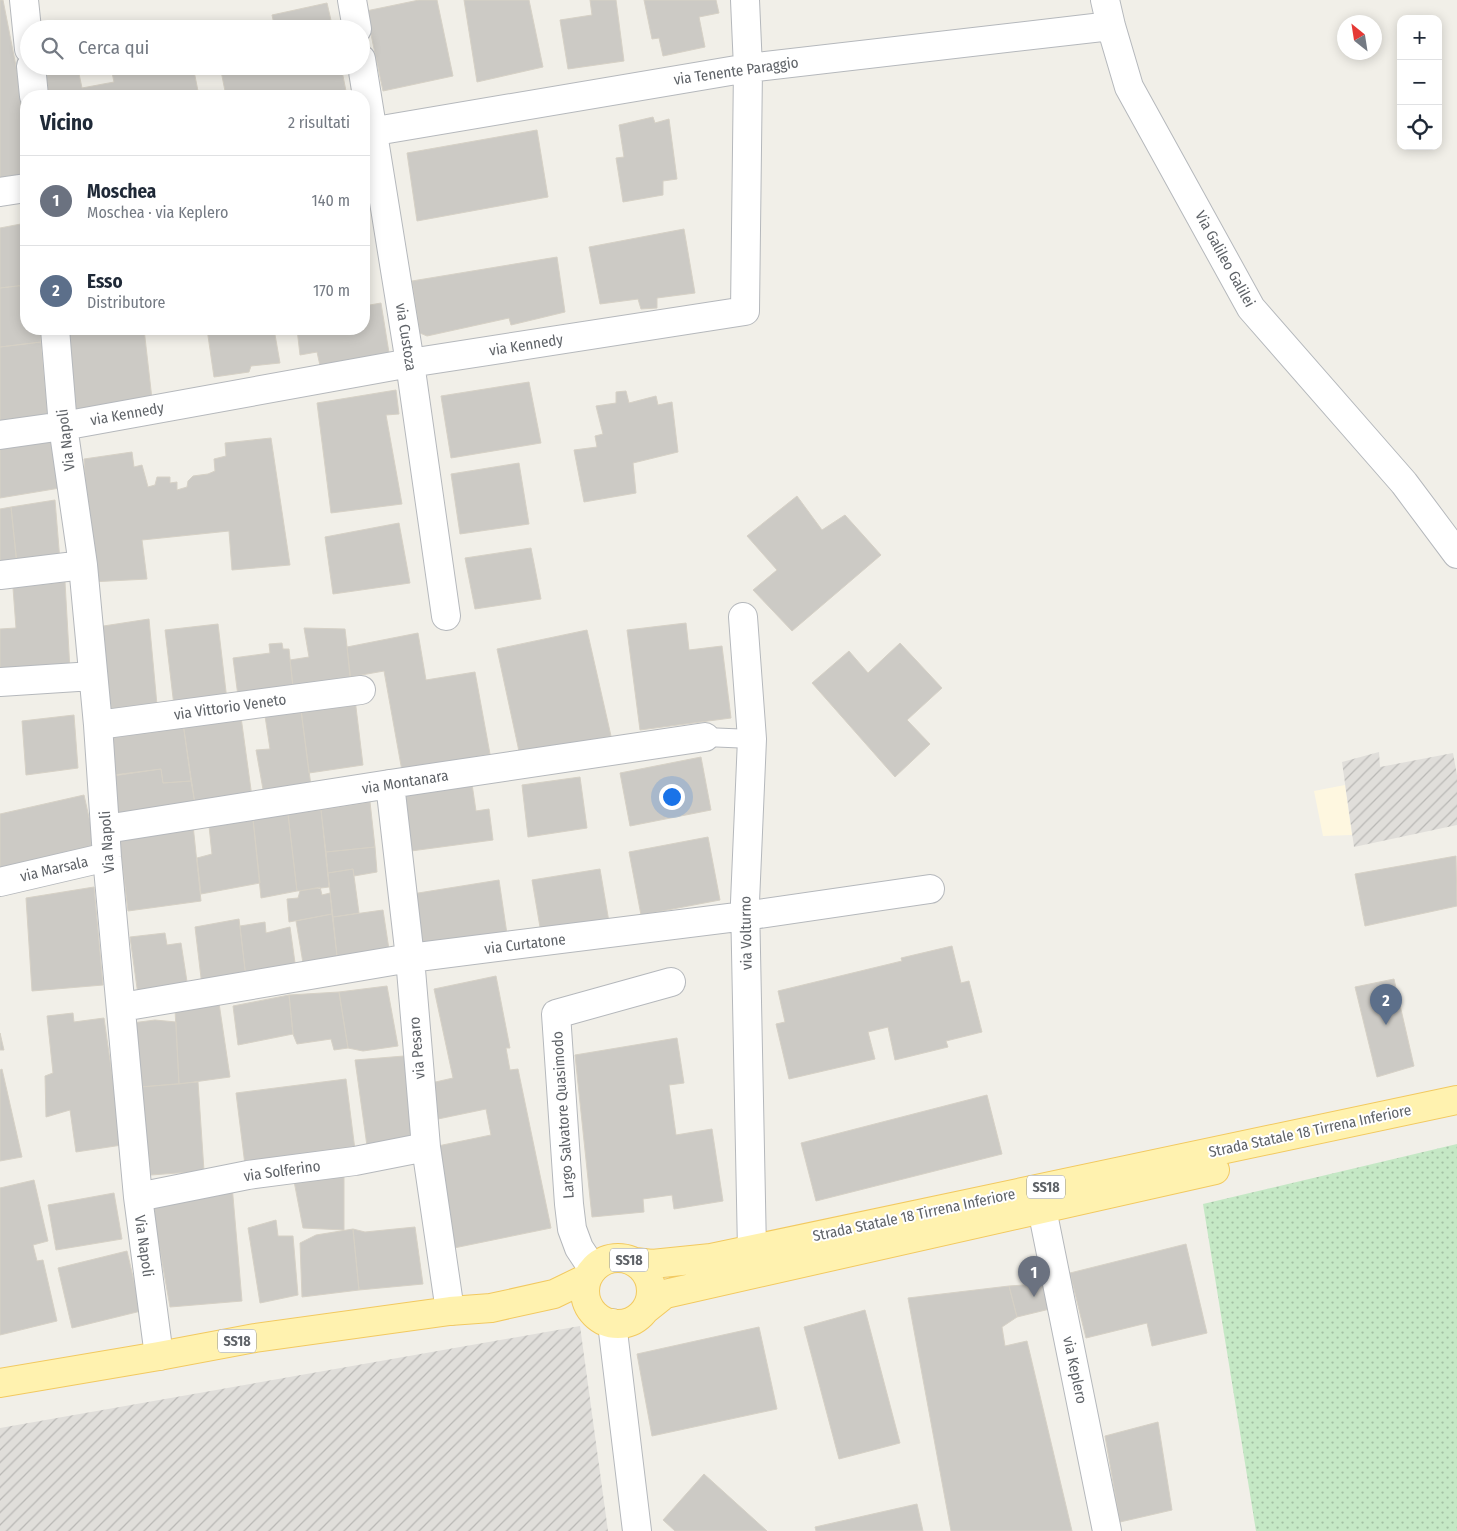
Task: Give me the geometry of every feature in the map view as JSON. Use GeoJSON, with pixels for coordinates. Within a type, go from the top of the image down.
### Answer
{"type":"FeatureCollection","features":[{"type":"Feature","properties":{"kind":"main road","name":"Strada Statale 18 Tirrena Inferiore"},"geometry":{"type":"LineString","coordinates":[[0,1383],[255,1338],[463,1310],[492,1308],[554,1294],[590,1273],[602,1261],[612,1258],[624,1258],[634,1262],[652,1264],[677,1263],[711,1258],[1457,1100]]}},
{"type":"Feature","properties":{"kind":"main road","name":"Strada Statale 18 Tirrena Inferiore"},"geometry":{"type":"LineString","coordinates":[[463,1310],[495,1312],[541,1309],[569,1311],[618,1324],[638,1317],[665,1294],[1457,1116]]}},
{"type":"Feature","properties":{"kind":"main road","name":"SS18"},"geometry":{"type":"LineString","coordinates":[[634,1262],[643,1268],[652,1289],[650,1300],[645,1310]]}},
{"type":"Feature","properties":{"kind":"main road"},"geometry":{"type":"LineString","coordinates":[[590,1273],[585,1289],[586,1299],[590,1309],[605,1320]]}},
{"type":"Feature","properties":{"kind":"street"},"geometry":{"type":"LineString","coordinates":[[24,0],[26,20]]}},
{"type":"Feature","properties":{"kind":"street"},"geometry":{"type":"LineString","coordinates":[[352,0],[355,20]]}},
{"type":"Feature","properties":{"kind":"street","name":"via Kennedy"},"geometry":{"type":"LineString","coordinates":[[0,434],[63,426],[410,363],[745,311],[748,68],[745,0]]}},
{"type":"Feature","properties":{"kind":"street","name":"Via Galileo Galilei"},"geometry":{"type":"LineString","coordinates":[[1105,0],[1130,87],[1251,308],[1404,483],[1457,554]]}},
{"type":"Feature","properties":{"kind":"street","name":"via Tenente Paraggio"},"geometry":{"type":"LineString","coordinates":[[370,133],[748,68],[1111,26]]}},
{"type":"Feature","properties":{"kind":"street"},"geometry":{"type":"LineString","coordinates":[[31,75],[33,90]]}},
{"type":"Feature","properties":{"kind":"street","name":"via Custoza"},"geometry":{"type":"LineString","coordinates":[[363,75],[364,90]]}},
{"type":"Feature","properties":{"kind":"street","name":"via Custoza"},"geometry":{"type":"LineString","coordinates":[[370,144],[410,363],[446,616]]}},
{"type":"Feature","properties":{"kind":"street"},"geometry":{"type":"LineString","coordinates":[[0,192],[20,189]]}},
{"type":"Feature","properties":{"kind":"street","name":"Via Napoli"},"geometry":{"type":"LineString","coordinates":[[55,335],[63,426],[82,566],[98,725],[107,857],[138,1196],[159,1356]]}},
{"type":"Feature","properties":{"kind":"street"},"geometry":{"type":"LineString","coordinates":[[0,575],[82,566]]}},
{"type":"Feature","properties":{"kind":"street","name":"via Volturno"},"geometry":{"type":"LineString","coordinates":[[743,617],[752,739],[746,916],[752,1250]]}},
{"type":"Feature","properties":{"kind":"street"},"geometry":{"type":"LineString","coordinates":[[0,682],[93,676]]}},
{"type":"Feature","properties":{"kind":"street","name":"via Vittorio Veneto"},"geometry":{"type":"LineString","coordinates":[[98,725],[361,690]]}},
{"type":"Feature","properties":{"kind":"street","name":"via Montanara"},"geometry":{"type":"LineString","coordinates":[[106,829],[705,737]]}},
{"type":"Feature","properties":{"kind":"street","name":"via Pesaro"},"geometry":{"type":"LineString","coordinates":[[390,784],[410,958],[426,1147],[463,1310]]}},
{"type":"Feature","properties":{"kind":"street","name":"via Marsala"},"geometry":{"type":"LineString","coordinates":[[0,882],[107,857]]}},
{"type":"Feature","properties":{"kind":"street","name":"via Curtatone"},"geometry":{"type":"LineString","coordinates":[[122,1007],[410,958],[746,916],[930,890]]}},
{"type":"Feature","properties":{"kind":"street","name":"Largo Salvatore Quasimodo"},"geometry":{"type":"LineString","coordinates":[[590,1273],[578,1248],[572,1229],[556,1014],[671,982]]}},
{"type":"Feature","properties":{"kind":"street","name":"via Solferino"},"geometry":{"type":"LineString","coordinates":[[138,1196],[248,1175],[355,1162],[426,1147]]}},
{"type":"Feature","properties":{"kind":"street","name":"via Keplero"},"geometry":{"type":"LineString","coordinates":[[1042,1210],[1107,1531]]}},
{"type":"Feature","properties":{"kind":"street"},"geometry":{"type":"LineString","coordinates":[[605,1320],[638,1531]]}},
{"type":"Feature","properties":{"kind":"lane"},"geometry":{"type":"LineString","coordinates":[[705,737],[752,739]]}},
{"type":"Feature","properties":{"kind":"shaded area"},"geometry":{"type":"Polygon","coordinates":[[[1379,752],[1380,767],[1453,753],[1457,775],[1457,825],[1354,847],[1342,762],[1379,752]]]}},
{"type":"Feature","properties":{"kind":"shaded area"},"geometry":{"type":"Polygon","coordinates":[[[1345,785],[1352,835],[1323,836],[1314,791],[1345,785]]]}},
{"type":"Feature","properties":{"kind":"shaded area"},"geometry":{"type":"Polygon","coordinates":[[[580,1326],[608,1531],[0,1531],[0,1428],[580,1326]]]}},
{"type":"Feature","properties":{"kind":"green space"},"geometry":{"type":"Polygon","coordinates":[[[1457,1144],[1457,1531],[1256,1531],[1203,1204],[1457,1144]]]}},
{"type":"Feature","properties":{"kind":"building"},"geometry":{"type":"Polygon","coordinates":[[[0,0],[3,0],[21,90],[20,175],[0,179],[0,0]]]}},
{"type":"Feature","properties":{"kind":"building"},"geometry":{"type":"Polygon","coordinates":[[[419,0],[437,0],[453,76],[383,91],[370,30],[370,20],[368,20],[366,11],[419,0]]]}},
{"type":"Feature","properties":{"kind":"building"},"geometry":{"type":"Polygon","coordinates":[[[464,0],[529,0],[543,67],[477,82],[464,0]]]}},
{"type":"Feature","properties":{"kind":"building"},"geometry":{"type":"Polygon","coordinates":[[[590,0],[616,0],[624,61],[568,69],[560,20],[592,15],[590,0]]]}},
{"type":"Feature","properties":{"kind":"building"},"geometry":{"type":"Polygon","coordinates":[[[644,0],[716,0],[719,13],[699,17],[705,47],[663,56],[659,38],[652,39],[644,0]]]}},
{"type":"Feature","properties":{"kind":"building"},"geometry":{"type":"Polygon","coordinates":[[[327,3],[331,20],[273,20],[272,15],[327,3]]]}},
{"type":"Feature","properties":{"kind":"building"},"geometry":{"type":"Polygon","coordinates":[[[46,75],[79,75],[82,88],[114,82],[112,75],[195,75],[198,90],[48,90],[46,75]]]}},
{"type":"Feature","properties":{"kind":"building"},"geometry":{"type":"Polygon","coordinates":[[[222,75],[343,75],[346,90],[225,90],[222,75]]]}},
{"type":"Feature","properties":{"kind":"building"},"geometry":{"type":"Polygon","coordinates":[[[653,117],[655,123],[669,119],[677,179],[663,181],[663,195],[623,202],[616,158],[624,157],[619,125],[653,117]]]}},
{"type":"Feature","properties":{"kind":"building"},"geometry":{"type":"Polygon","coordinates":[[[537,130],[548,197],[417,221],[407,153],[537,130]]]}},
{"type":"Feature","properties":{"kind":"building"},"geometry":{"type":"Polygon","coordinates":[[[20,224],[20,286],[0,288],[0,228],[20,224]]]}},
{"type":"Feature","properties":{"kind":"building"},"geometry":{"type":"Polygon","coordinates":[[[684,229],[695,293],[657,298],[657,308],[641,309],[638,299],[600,304],[589,247],[684,229]]]}},
{"type":"Feature","properties":{"kind":"building"},"geometry":{"type":"Polygon","coordinates":[[[557,257],[565,312],[511,325],[509,318],[427,336],[420,333],[412,281],[557,257]]]}},
{"type":"Feature","properties":{"kind":"building"},"geometry":{"type":"Polygon","coordinates":[[[20,286],[20,335],[40,335],[41,342],[0,347],[0,288],[20,286]]]}},
{"type":"Feature","properties":{"kind":"building"},"geometry":{"type":"Polygon","coordinates":[[[381,303],[390,359],[321,370],[317,352],[300,355],[298,335],[370,335],[370,305],[381,303]]]}},
{"type":"Feature","properties":{"kind":"building"},"geometry":{"type":"Polygon","coordinates":[[[67,335],[145,335],[152,399],[76,413],[67,335]]]}},
{"type":"Feature","properties":{"kind":"building"},"geometry":{"type":"Polygon","coordinates":[[[208,335],[275,335],[280,363],[251,366],[249,372],[214,377],[208,335]]]}},
{"type":"Feature","properties":{"kind":"building"},"geometry":{"type":"Polygon","coordinates":[[[41,342],[48,418],[0,424],[0,347],[41,342]]]}},
{"type":"Feature","properties":{"kind":"building"},"geometry":{"type":"Polygon","coordinates":[[[529,382],[541,443],[451,458],[441,396],[529,382]]]}},
{"type":"Feature","properties":{"kind":"building"},"geometry":{"type":"Polygon","coordinates":[[[396,390],[399,414],[386,415],[402,504],[331,513],[317,403],[396,390]]]}},
{"type":"Feature","properties":{"kind":"building"},"geometry":{"type":"Polygon","coordinates":[[[626,391],[629,403],[656,396],[658,405],[672,402],[678,452],[633,463],[636,493],[584,502],[574,450],[597,447],[595,436],[603,434],[596,406],[616,403],[616,392],[626,391]]]}},
{"type":"Feature","properties":{"kind":"building"},"geometry":{"type":"Polygon","coordinates":[[[50,438],[60,488],[0,498],[0,447],[50,438]]]}},
{"type":"Feature","properties":{"kind":"building"},"geometry":{"type":"Polygon","coordinates":[[[271,438],[290,565],[232,570],[229,531],[142,540],[147,579],[91,582],[84,459],[132,452],[134,467],[142,465],[148,487],[155,485],[157,477],[170,477],[170,483],[177,482],[177,490],[187,487],[188,481],[193,476],[215,471],[214,459],[226,456],[225,443],[271,438]]]}},
{"type":"Feature","properties":{"kind":"building"},"geometry":{"type":"Polygon","coordinates":[[[519,463],[529,524],[460,534],[451,474],[519,463]]]}},
{"type":"Feature","properties":{"kind":"building"},"geometry":{"type":"Polygon","coordinates":[[[797,496],[822,530],[845,515],[881,555],[792,631],[753,590],[777,570],[747,536],[797,496]]]}},
{"type":"Feature","properties":{"kind":"building"},"geometry":{"type":"Polygon","coordinates":[[[55,500],[60,561],[17,565],[11,507],[55,500]]]}},
{"type":"Feature","properties":{"kind":"building"},"geometry":{"type":"Polygon","coordinates":[[[11,507],[17,565],[0,565],[0,509],[11,507]]]}},
{"type":"Feature","properties":{"kind":"building"},"geometry":{"type":"Polygon","coordinates":[[[399,523],[410,583],[333,594],[325,537],[399,523]]]}},
{"type":"Feature","properties":{"kind":"building"},"geometry":{"type":"Polygon","coordinates":[[[531,548],[541,599],[475,609],[465,558],[531,548]]]}},
{"type":"Feature","properties":{"kind":"building"},"geometry":{"type":"Polygon","coordinates":[[[65,582],[70,670],[0,672],[0,629],[16,628],[13,588],[65,582]]]}},
{"type":"Feature","properties":{"kind":"building"},"geometry":{"type":"Polygon","coordinates":[[[149,619],[157,705],[106,712],[97,627],[149,619]]]}},
{"type":"Feature","properties":{"kind":"building"},"geometry":{"type":"Polygon","coordinates":[[[686,623],[689,650],[722,646],[731,718],[640,730],[627,630],[686,623]]]}},
{"type":"Feature","properties":{"kind":"building"},"geometry":{"type":"Polygon","coordinates":[[[218,624],[227,700],[174,706],[165,630],[218,624]]]}},
{"type":"Feature","properties":{"kind":"building"},"geometry":{"type":"Polygon","coordinates":[[[304,628],[345,629],[351,681],[293,687],[290,660],[309,657],[304,628]]]}},
{"type":"Feature","properties":{"kind":"building"},"geometry":{"type":"Polygon","coordinates":[[[587,630],[611,736],[520,756],[497,649],[587,630]]]}},
{"type":"Feature","properties":{"kind":"building"},"geometry":{"type":"Polygon","coordinates":[[[418,633],[426,680],[475,672],[490,754],[402,771],[384,671],[350,677],[347,647],[418,633]]]}},
{"type":"Feature","properties":{"kind":"building"},"geometry":{"type":"Polygon","coordinates":[[[282,643],[283,649],[289,649],[293,687],[238,696],[233,658],[270,653],[269,644],[282,643]]]}},
{"type":"Feature","properties":{"kind":"building"},"geometry":{"type":"Polygon","coordinates":[[[900,643],[942,688],[907,720],[930,744],[895,777],[812,683],[849,651],[868,673],[900,643]]]}},
{"type":"Feature","properties":{"kind":"building"},"geometry":{"type":"Polygon","coordinates":[[[355,699],[363,765],[309,773],[301,710],[355,699]]]}},
{"type":"Feature","properties":{"kind":"building"},"geometry":{"type":"Polygon","coordinates":[[[301,710],[311,786],[264,795],[256,750],[270,749],[265,716],[301,710]]]}},
{"type":"Feature","properties":{"kind":"building"},"geometry":{"type":"Polygon","coordinates":[[[74,715],[78,768],[26,775],[22,721],[74,715]]]}},
{"type":"Feature","properties":{"kind":"building"},"geometry":{"type":"Polygon","coordinates":[[[241,717],[252,797],[195,804],[183,723],[241,717]]]}},
{"type":"Feature","properties":{"kind":"building"},"geometry":{"type":"Polygon","coordinates":[[[183,723],[191,781],[163,783],[161,769],[113,775],[108,735],[183,723]]]}},
{"type":"Feature","properties":{"kind":"building"},"geometry":{"type":"Polygon","coordinates":[[[701,757],[711,810],[630,826],[620,773],[701,757]]]}},
{"type":"Feature","properties":{"kind":"building"},"geometry":{"type":"Polygon","coordinates":[[[161,769],[163,783],[191,781],[195,804],[117,813],[113,776],[161,769]]]}},
{"type":"Feature","properties":{"kind":"building"},"geometry":{"type":"Polygon","coordinates":[[[580,777],[587,828],[528,837],[522,785],[580,777]]]}},
{"type":"Feature","properties":{"kind":"building"},"geometry":{"type":"Polygon","coordinates":[[[472,784],[476,811],[489,809],[493,840],[411,851],[403,793],[472,784]]]}},
{"type":"Feature","properties":{"kind":"building"},"geometry":{"type":"Polygon","coordinates":[[[84,795],[96,849],[0,870],[0,814],[84,795]]]}},
{"type":"Feature","properties":{"kind":"building"},"geometry":{"type":"Polygon","coordinates":[[[370,802],[375,847],[326,852],[321,810],[370,802]]]}},
{"type":"Feature","properties":{"kind":"building"},"geometry":{"type":"Polygon","coordinates":[[[321,810],[329,887],[297,891],[288,814],[321,810]]]}},
{"type":"Feature","properties":{"kind":"building"},"geometry":{"type":"Polygon","coordinates":[[[288,814],[297,891],[261,898],[253,819],[288,814]]]}},
{"type":"Feature","properties":{"kind":"building"},"geometry":{"type":"Polygon","coordinates":[[[253,819],[260,883],[201,894],[197,858],[212,854],[209,826],[253,819]]]}},
{"type":"Feature","properties":{"kind":"building"},"geometry":{"type":"Polygon","coordinates":[[[193,825],[201,901],[128,911],[119,837],[193,825]]]}},
{"type":"Feature","properties":{"kind":"building"},"geometry":{"type":"Polygon","coordinates":[[[708,837],[720,900],[641,915],[629,852],[708,837]]]}},
{"type":"Feature","properties":{"kind":"building"},"geometry":{"type":"Polygon","coordinates":[[[375,847],[377,872],[354,876],[353,869],[328,873],[326,852],[375,847]]]}},
{"type":"Feature","properties":{"kind":"building"},"geometry":{"type":"Polygon","coordinates":[[[1456,856],[1457,906],[1365,926],[1355,874],[1456,856]]]}},
{"type":"Feature","properties":{"kind":"building"},"geometry":{"type":"Polygon","coordinates":[[[353,869],[359,913],[333,917],[328,873],[353,869]]]}},
{"type":"Feature","properties":{"kind":"building"},"geometry":{"type":"Polygon","coordinates":[[[600,869],[609,922],[541,933],[532,880],[600,869]]]}},
{"type":"Feature","properties":{"kind":"building"},"geometry":{"type":"Polygon","coordinates":[[[499,880],[507,934],[420,948],[412,894],[499,880]]]}},
{"type":"Feature","properties":{"kind":"building"},"geometry":{"type":"Polygon","coordinates":[[[94,887],[103,985],[32,991],[26,898],[94,887]]]}},
{"type":"Feature","properties":{"kind":"building"},"geometry":{"type":"Polygon","coordinates":[[[320,887],[322,895],[330,893],[332,914],[289,922],[287,899],[298,898],[300,891],[320,887]]]}},
{"type":"Feature","properties":{"kind":"building"},"geometry":{"type":"Polygon","coordinates":[[[383,910],[390,956],[338,965],[333,917],[383,910]]]}},
{"type":"Feature","properties":{"kind":"building"},"geometry":{"type":"Polygon","coordinates":[[[332,914],[338,965],[304,969],[296,921],[332,914]]]}},
{"type":"Feature","properties":{"kind":"building"},"geometry":{"type":"Polygon","coordinates":[[[239,919],[246,978],[202,986],[195,927],[239,919]]]}},
{"type":"Feature","properties":{"kind":"building"},"geometry":{"type":"Polygon","coordinates":[[[265,922],[266,933],[290,927],[296,970],[246,978],[240,926],[265,922]]]}},
{"type":"Feature","properties":{"kind":"building"},"geometry":{"type":"Polygon","coordinates":[[[165,933],[167,945],[181,943],[188,988],[138,995],[130,937],[165,933]]]}},
{"type":"Feature","properties":{"kind":"building"},"geometry":{"type":"Polygon","coordinates":[[[952,946],[961,983],[969,981],[982,1032],[946,1041],[948,1047],[895,1060],[888,1027],[868,1032],[875,1059],[789,1079],[776,1024],[785,1022],[778,991],[902,961],[901,958],[952,946]]]}},
{"type":"Feature","properties":{"kind":"building"},"geometry":{"type":"Polygon","coordinates":[[[496,976],[510,1048],[506,1048],[510,1070],[518,1069],[551,1228],[454,1248],[433,1147],[491,1135],[486,1109],[438,1119],[431,1083],[453,1078],[434,989],[496,976]]]}},
{"type":"Feature","properties":{"kind":"building"},"geometry":{"type":"Polygon","coordinates":[[[1394,979],[1414,1066],[1377,1077],[1355,987],[1394,979]]]}},
{"type":"Feature","properties":{"kind":"building"},"geometry":{"type":"Polygon","coordinates":[[[387,986],[398,1046],[363,1051],[348,1048],[339,992],[387,986]]]}},
{"type":"Feature","properties":{"kind":"building"},"geometry":{"type":"Polygon","coordinates":[[[339,992],[348,1048],[334,1050],[331,1039],[297,1044],[293,1034],[289,995],[339,992]]]}},
{"type":"Feature","properties":{"kind":"building"},"geometry":{"type":"Polygon","coordinates":[[[289,995],[293,1034],[238,1045],[233,1006],[289,995]]]}},
{"type":"Feature","properties":{"kind":"building"},"geometry":{"type":"Polygon","coordinates":[[[219,1003],[230,1077],[179,1084],[175,1010],[219,1003]]]}},
{"type":"Feature","properties":{"kind":"building"},"geometry":{"type":"Polygon","coordinates":[[[73,1013],[74,1022],[104,1018],[122,1145],[76,1152],[70,1110],[46,1117],[45,1076],[53,1073],[47,1016],[73,1013]]]}},
{"type":"Feature","properties":{"kind":"building"},"geometry":{"type":"Polygon","coordinates":[[[155,1020],[176,1022],[179,1084],[140,1087],[132,1023],[155,1020]]]}},
{"type":"Feature","properties":{"kind":"building"},"geometry":{"type":"Polygon","coordinates":[[[0,1033],[4,1050],[0,1050],[0,1033]]]}},
{"type":"Feature","properties":{"kind":"building"},"geometry":{"type":"Polygon","coordinates":[[[677,1038],[684,1083],[669,1085],[676,1135],[712,1129],[723,1201],[674,1209],[672,1195],[643,1199],[644,1212],[592,1217],[575,1055],[677,1038]]]}},
{"type":"Feature","properties":{"kind":"building"},"geometry":{"type":"Polygon","coordinates":[[[404,1056],[412,1139],[367,1146],[355,1060],[404,1056]]]}},
{"type":"Feature","properties":{"kind":"building"},"geometry":{"type":"Polygon","coordinates":[[[2,1069],[22,1157],[0,1161],[0,1070],[2,1069]]]}},
{"type":"Feature","properties":{"kind":"building"},"geometry":{"type":"Polygon","coordinates":[[[346,1079],[355,1150],[245,1165],[236,1093],[346,1079]]]}},
{"type":"Feature","properties":{"kind":"building"},"geometry":{"type":"Polygon","coordinates":[[[198,1082],[204,1171],[151,1175],[140,1087],[198,1082]]]}},
{"type":"Feature","properties":{"kind":"building"},"geometry":{"type":"Polygon","coordinates":[[[987,1095],[1002,1154],[816,1201],[801,1143],[987,1095]]]}},
{"type":"Feature","properties":{"kind":"building"},"geometry":{"type":"Polygon","coordinates":[[[344,1174],[344,1230],[303,1228],[294,1181],[344,1174]]]}},
{"type":"Feature","properties":{"kind":"building"},"geometry":{"type":"Polygon","coordinates":[[[34,1180],[48,1241],[33,1245],[37,1261],[43,1260],[57,1321],[0,1335],[0,1188],[34,1180]]]}},
{"type":"Feature","properties":{"kind":"building"},"geometry":{"type":"Polygon","coordinates":[[[232,1185],[242,1301],[170,1307],[151,1200],[232,1185]]]}},
{"type":"Feature","properties":{"kind":"building"},"geometry":{"type":"Polygon","coordinates":[[[114,1193],[122,1239],[56,1250],[48,1205],[114,1193]]]}},
{"type":"Feature","properties":{"kind":"building"},"geometry":{"type":"Polygon","coordinates":[[[276,1220],[278,1236],[293,1236],[298,1295],[260,1303],[248,1228],[276,1220]]]}},
{"type":"Feature","properties":{"kind":"building"},"geometry":{"type":"Polygon","coordinates":[[[415,1227],[423,1284],[359,1290],[353,1229],[365,1232],[415,1227]]]}},
{"type":"Feature","properties":{"kind":"building"},"geometry":{"type":"Polygon","coordinates":[[[353,1229],[359,1290],[302,1297],[300,1243],[316,1235],[353,1229]]]}},
{"type":"Feature","properties":{"kind":"building"},"geometry":{"type":"Polygon","coordinates":[[[1186,1244],[1207,1333],[1152,1346],[1147,1323],[1086,1338],[1070,1273],[1186,1244]]]}},
{"type":"Feature","properties":{"kind":"building"},"geometry":{"type":"Polygon","coordinates":[[[127,1251],[141,1311],[72,1328],[58,1268],[127,1251]]]}},
{"type":"Feature","properties":{"kind":"building"},"geometry":{"type":"Polygon","coordinates":[[[1052,1283],[1058,1307],[1017,1317],[1009,1286],[1052,1283]]]}},
{"type":"Feature","properties":{"kind":"building"},"geometry":{"type":"Polygon","coordinates":[[[1009,1286],[1017,1317],[1002,1327],[1005,1346],[1027,1341],[1072,1531],[951,1531],[908,1298],[1009,1286]]]}},
{"type":"Feature","properties":{"kind":"building"},"geometry":{"type":"Polygon","coordinates":[[[865,1310],[900,1443],[839,1459],[804,1327],[865,1310]]]}},
{"type":"Feature","properties":{"kind":"building"},"geometry":{"type":"Polygon","coordinates":[[[759,1327],[777,1409],[652,1436],[637,1354],[759,1327]]]}},
{"type":"Feature","properties":{"kind":"building"},"geometry":{"type":"Polygon","coordinates":[[[1158,1422],[1172,1510],[1120,1522],[1105,1436],[1158,1422]]]}},
{"type":"Feature","properties":{"kind":"building"},"geometry":{"type":"Polygon","coordinates":[[[704,1474],[767,1531],[675,1531],[663,1520],[704,1474]]]}},
{"type":"Feature","properties":{"kind":"building"},"geometry":{"type":"Polygon","coordinates":[[[917,1504],[923,1531],[816,1531],[815,1527],[917,1504]]]}},
{"type":"Feature","properties":{"kind":"place","name":"Esso"},"geometry":{"type":"Point","coordinates":[1386,1025]}},
{"type":"Feature","properties":{"kind":"place","name":"Moschea"},"geometry":{"type":"Point","coordinates":[1034,1297]}}]}
